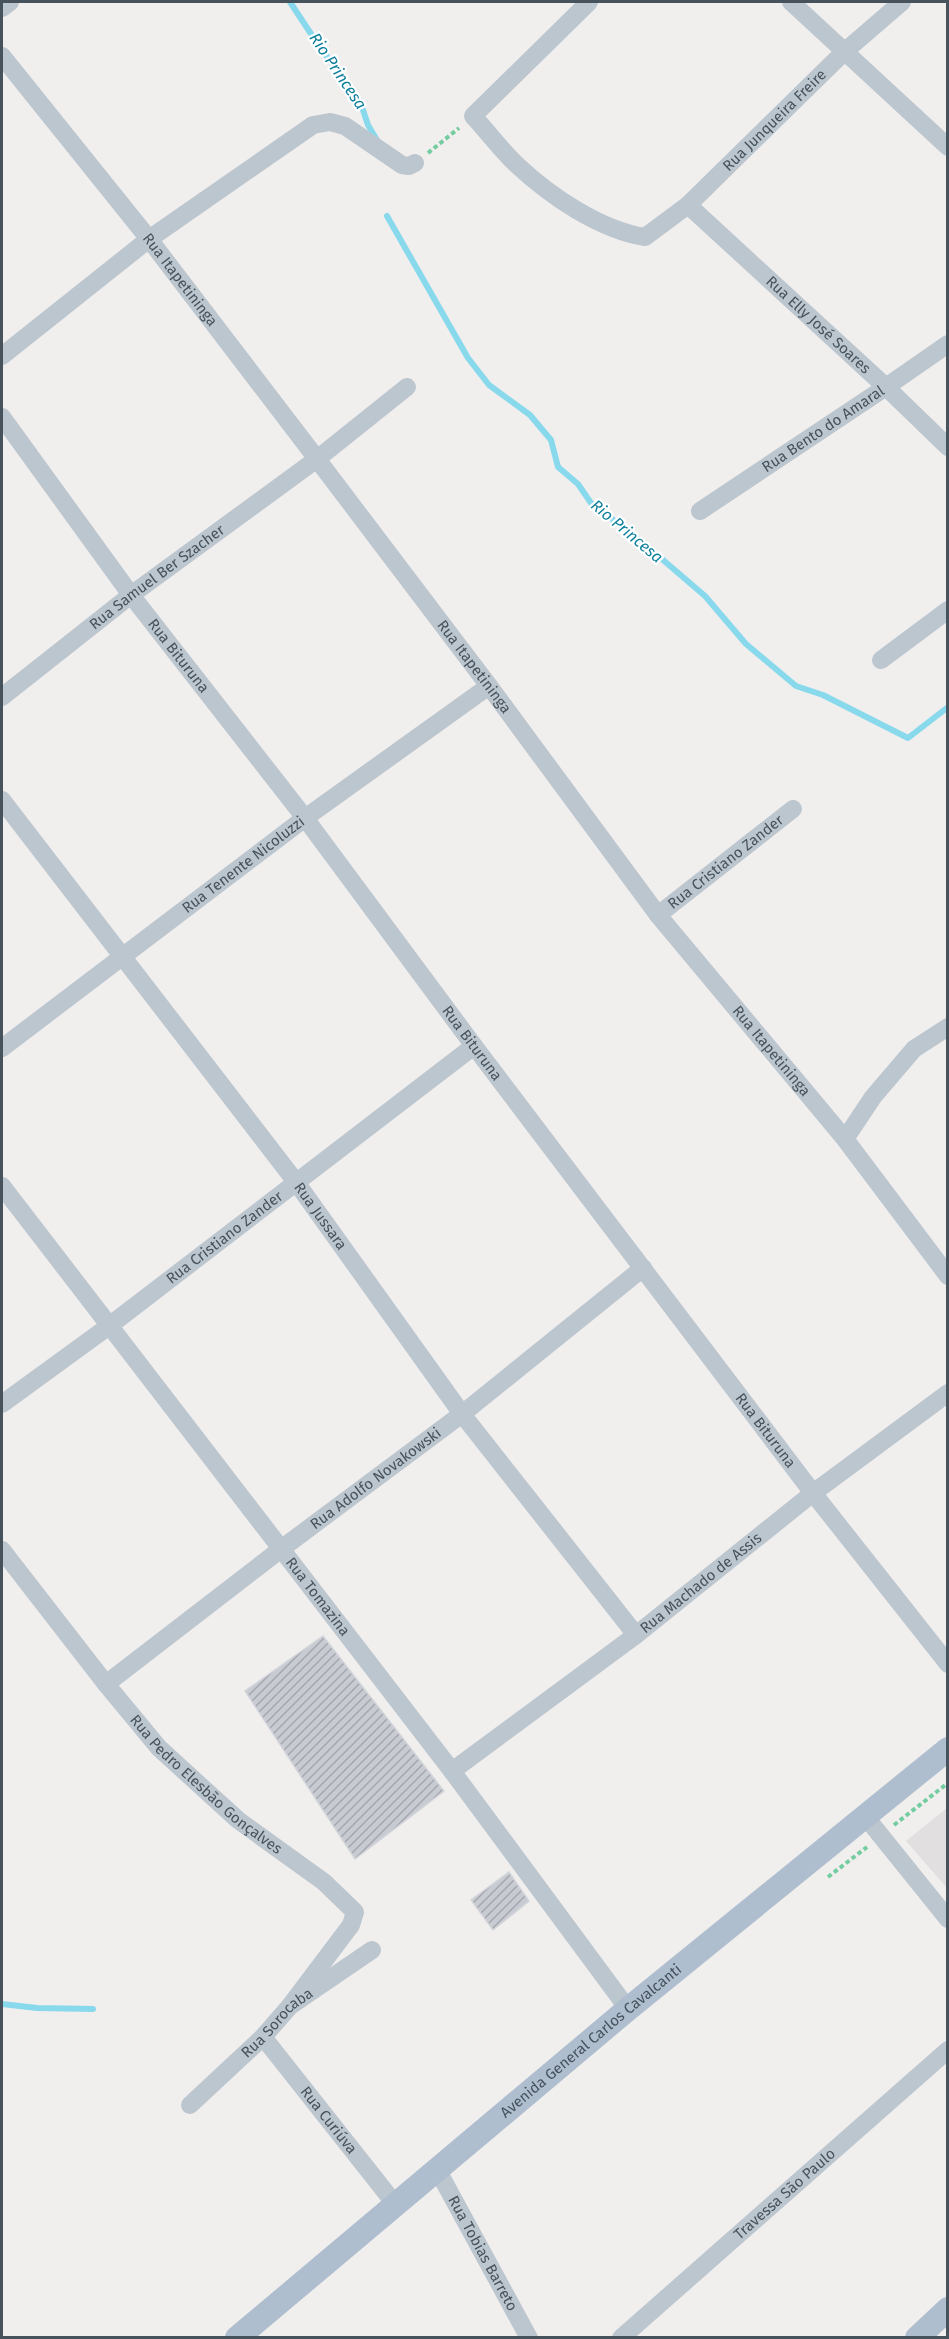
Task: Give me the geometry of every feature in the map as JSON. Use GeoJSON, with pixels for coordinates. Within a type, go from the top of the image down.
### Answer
{"type":"FeatureCollection","features":[{"type":"Feature","properties":{"kind":"main road","name":"Avenida General Carlos Cavalcanti"},"geometry":{"type":"LineString","coordinates":[[237,2337],[628,2009],[948,1749]]}},
{"type":"Feature","properties":{"kind":"main road"},"geometry":{"type":"LineString","coordinates":[[917,2337],[948,2309]]}},
{"type":"Feature","properties":{"kind":"street"},"geometry":{"type":"LineString","coordinates":[[2,8],[10,2]]}},
{"type":"Feature","properties":{"kind":"street"},"geometry":{"type":"LineString","coordinates":[[473,117],[589,2]]}},
{"type":"Feature","properties":{"kind":"street"},"geometry":{"type":"LineString","coordinates":[[791,2],[948,147]]}},
{"type":"Feature","properties":{"kind":"street","name":"Rua Junqueira Freire"},"geometry":{"type":"LineString","coordinates":[[473,117],[517,165],[569,206],[626,234],[645,237],[688,205],[844,52],[902,2]]}},
{"type":"Feature","properties":{"kind":"street","name":"Rua Itapetininga"},"geometry":{"type":"LineString","coordinates":[[2,56],[148,239],[317,459],[489,686],[658,915],[845,1139],[948,1276]]}},
{"type":"Feature","properties":{"kind":"street"},"geometry":{"type":"LineString","coordinates":[[2,356],[148,239],[313,125],[330,122],[345,126],[402,165],[409,166],[415,163]]}},
{"type":"Feature","properties":{"kind":"street","name":"Rua Elly José Soares"},"geometry":{"type":"LineString","coordinates":[[688,205],[948,447]]}},
{"type":"Feature","properties":{"kind":"street","name":"Rua Bento do Amaral"},"geometry":{"type":"LineString","coordinates":[[700,511],[948,344]]}},
{"type":"Feature","properties":{"kind":"street","name":"Rua Samuel Ber Szacher"},"geometry":{"type":"LineString","coordinates":[[2,697],[131,595],[317,459],[407,387]]}},
{"type":"Feature","properties":{"kind":"street","name":"Rua Bituruna"},"geometry":{"type":"LineString","coordinates":[[2,417],[131,595],[305,818],[474,1046],[813,1493],[948,1664]]}},
{"type":"Feature","properties":{"kind":"street"},"geometry":{"type":"LineString","coordinates":[[880,660],[948,610]]}},
{"type":"Feature","properties":{"kind":"street","name":"Rua Tenente Nicoluzzi"},"geometry":{"type":"LineString","coordinates":[[2,1048],[305,818],[489,686]]}},
{"type":"Feature","properties":{"kind":"street","name":"Rua Jussara"},"geometry":{"type":"LineString","coordinates":[[2,800],[296,1182],[462,1414],[636,1635]]}},
{"type":"Feature","properties":{"kind":"street","name":"Rua Cristiano Zander"},"geometry":{"type":"LineString","coordinates":[[658,915],[793,809]]}},
{"type":"Feature","properties":{"kind":"street"},"geometry":{"type":"LineString","coordinates":[[845,1139],[873,1097],[914,1049],[948,1027]]}},
{"type":"Feature","properties":{"kind":"street","name":"Rua Cristiano Zander"},"geometry":{"type":"LineString","coordinates":[[2,1404],[109,1326],[474,1046]]}},
{"type":"Feature","properties":{"kind":"street","name":"Rua Tomazina"},"geometry":{"type":"LineString","coordinates":[[2,1186],[452,1771],[628,2009]]}},
{"type":"Feature","properties":{"kind":"street","name":"Rua Adolfo Novakowski"},"geometry":{"type":"LineString","coordinates":[[106,1684],[281,1548],[462,1414],[643,1268]]}},
{"type":"Feature","properties":{"kind":"street","name":"Rua Machado de Assis"},"geometry":{"type":"LineString","coordinates":[[452,1771],[636,1635],[813,1493],[948,1392]]}},
{"type":"Feature","properties":{"kind":"street","name":"Rua Pedro Elesbão Gonçalves"},"geometry":{"type":"LineString","coordinates":[[2,1550],[159,1748],[238,1820],[324,1882],[355,1912],[351,1925],[290,2006]]}},
{"type":"Feature","properties":{"kind":"street"},"geometry":{"type":"LineString","coordinates":[[865,1816],[948,1919]]}},
{"type":"Feature","properties":{"kind":"street","name":"Rua Sorocaba"},"geometry":{"type":"LineString","coordinates":[[190,2105],[263,2037],[290,2006],[372,1950]]}},
{"type":"Feature","properties":{"kind":"street","name":"Rua Curiúva"},"geometry":{"type":"LineString","coordinates":[[263,2037],[395,2204]]}},
{"type":"Feature","properties":{"kind":"street","name":"Travessa São Paulo"},"geometry":{"type":"LineString","coordinates":[[621,2337],[948,2050]]}},
{"type":"Feature","properties":{"kind":"street","name":"Rua Tobias Barreto"},"geometry":{"type":"LineString","coordinates":[[436,2169],[529,2337]]}},
{"type":"Feature","properties":{"kind":"path"},"geometry":{"type":"LineString","coordinates":[[415,163],[473,117]]}},
{"type":"Feature","properties":{"kind":"shaded area"},"geometry":{"type":"Polygon","coordinates":[[[947,1808],[947,1888],[906,1841],[947,1808]]]}},
{"type":"Feature","properties":{"kind":"building"},"geometry":{"type":"Polygon","coordinates":[[[323,1636],[444,1791],[355,1859],[245,1691],[323,1636]]]}},
{"type":"Feature","properties":{"kind":"building"},"geometry":{"type":"Polygon","coordinates":[[[509,1872],[529,1901],[493,1930],[471,1900],[509,1872]]]}},
{"type":"Feature","properties":{"kind":"waterway","name":"Rio Princesa"},"geometry":{"type":"LineString","coordinates":[[290,2],[360,101],[368,125],[378,142]]}},
{"type":"Feature","properties":{"kind":"waterway","name":"Rio Princesa"},"geometry":{"type":"LineString","coordinates":[[387,216],[468,358],[489,385],[530,415],[551,440],[558,467],[578,484],[591,503],[641,541],[705,596],[746,644],[796,686],[823,695],[908,738],[948,707]]}},
{"type":"Feature","properties":{"kind":"waterway"},"geometry":{"type":"LineString","coordinates":[[2,2004],[37,2008],[93,2009]]}}]}
